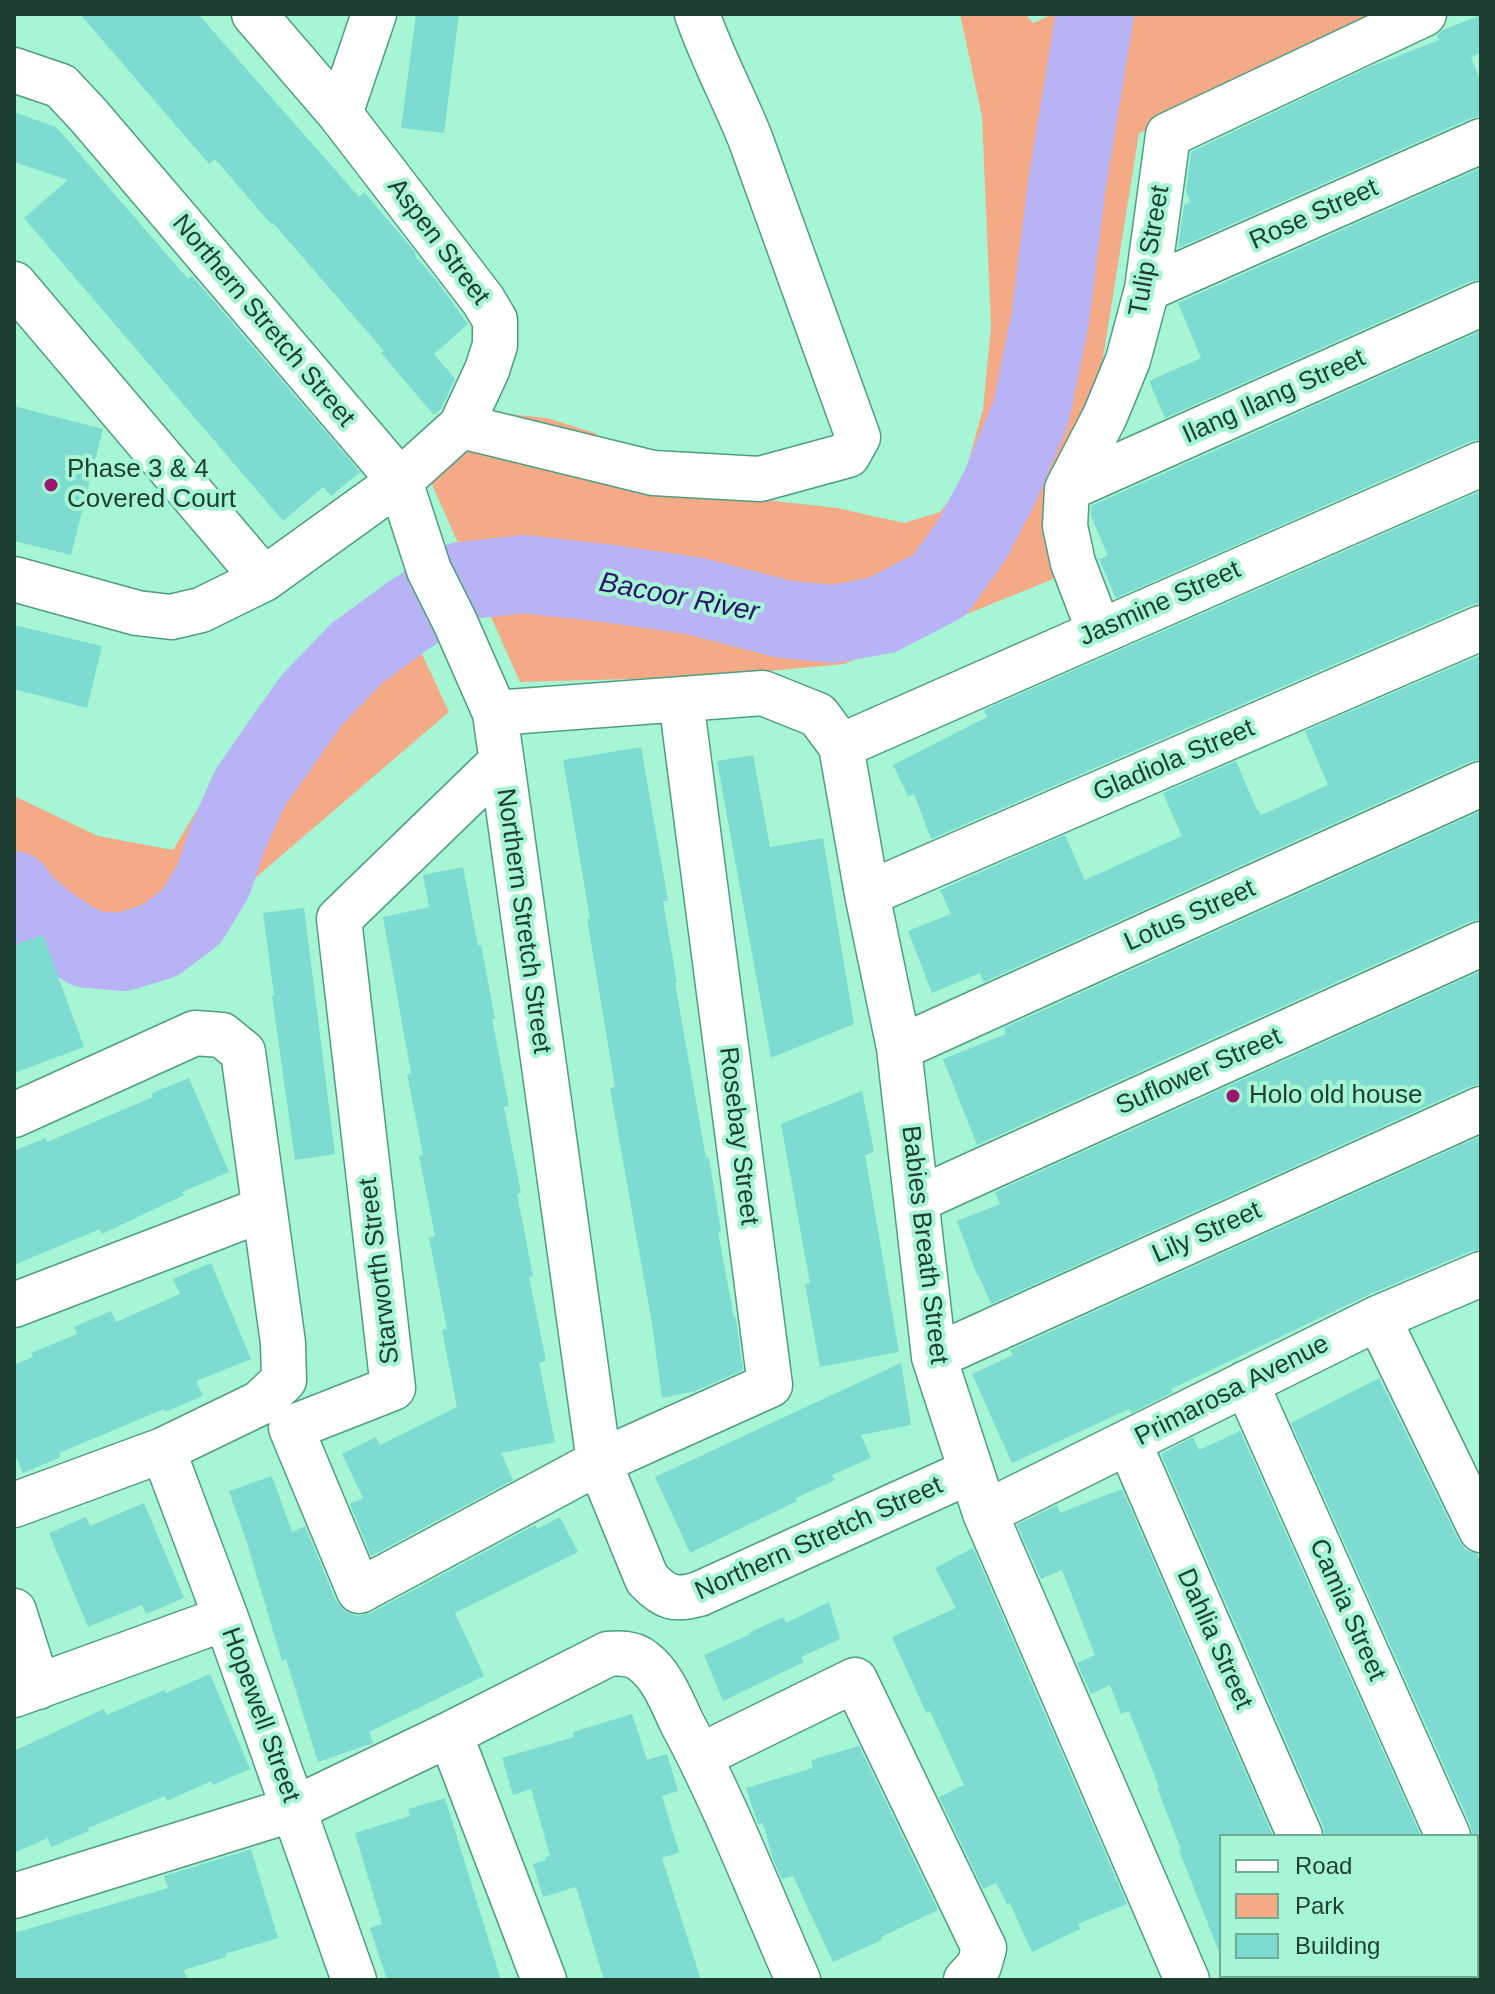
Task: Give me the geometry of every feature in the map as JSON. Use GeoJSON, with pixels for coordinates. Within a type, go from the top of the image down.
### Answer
{"type":"FeatureCollection","features":[{"type":"Feature","properties":{"kind":"street","name":"Aspen Street"},"geometry":{"type":"LineString","coordinates":[[14,579],[137,613],[171,617],[201,610],[264,579],[400,481],[461,426],[487,370],[495,345],[495,320],[483,300],[340,114],[254,14]]}},
{"type":"Feature","properties":{"kind":"street"},"geometry":{"type":"LineString","coordinates":[[340,114],[374,14]]}},
{"type":"Feature","properties":{"kind":"street"},"geometry":{"type":"LineString","coordinates":[[461,426],[653,473],[760,479],[848,455],[858,437],[750,138],[697,14]]}},
{"type":"Feature","properties":{"kind":"street","name":"Tulip Street"},"geometry":{"type":"LineString","coordinates":[[1099,631],[1073,563],[1065,526],[1067,489],[1105,416],[1128,360],[1147,289],[1168,135],[1424,14]]}},
{"type":"Feature","properties":{"kind":"street","name":"Northern Stretch Street"},"geometry":{"type":"LineString","coordinates":[[14,70],[61,86],[400,481],[429,570],[495,713],[599,1462],[647,1579],[658,1591],[671,1597],[682,1599],[699,1594],[971,1471]]}},
{"type":"Feature","properties":{"kind":"street","name":"Rose Street"},"geometry":{"type":"LineString","coordinates":[[1147,289],[1481,141]]}},
{"type":"Feature","properties":{"kind":"street"},"geometry":{"type":"LineString","coordinates":[[14,284],[264,579]]}},
{"type":"Feature","properties":{"kind":"street","name":"Ilang Ilang Street"},"geometry":{"type":"LineString","coordinates":[[1067,489],[1481,304]]}},
{"type":"Feature","properties":{"kind":"street","name":"Jasmine Street"},"geometry":{"type":"LineString","coordinates":[[829,730],[1099,631],[1481,464]]}},
{"type":"Feature","properties":{"kind":"street","name":"Gladiola Street"},"geometry":{"type":"LineString","coordinates":[[867,894],[1481,628]]}},
{"type":"Feature","properties":{"kind":"street"},"geometry":{"type":"LineString","coordinates":[[495,713],[763,693],[829,730]]}},
{"type":"Feature","properties":{"kind":"street","name":"Rosebay Street"},"geometry":{"type":"LineString","coordinates":[[599,1462],[770,1385],[681,700]]}},
{"type":"Feature","properties":{"kind":"street","name":"Babies Breath Street"},"geometry":{"type":"LineString","coordinates":[[829,730],[899,1048],[934,1357],[985,1513],[1187,1980]]}},
{"type":"Feature","properties":{"kind":"street","name":"Starworth Street"},"geometry":{"type":"LineString","coordinates":[[501,762],[339,919],[393,1388],[291,1428],[359,1591],[599,1462]]}},
{"type":"Feature","properties":{"kind":"street","name":"Lotus Street"},"geometry":{"type":"LineString","coordinates":[[899,1048],[1481,784]]}},
{"type":"Feature","properties":{"kind":"street","name":"Suflower Street"},"geometry":{"type":"LineString","coordinates":[[917,1200],[1481,944]]}},
{"type":"Feature","properties":{"kind":"street"},"geometry":{"type":"LineString","coordinates":[[14,1115],[195,1033],[222,1035],[243,1052],[283,1343],[284,1380],[260,1403],[163,1450],[14,1505]]}},
{"type":"Feature","properties":{"kind":"street","name":"Lily Street"},"geometry":{"type":"LineString","coordinates":[[934,1357],[1481,1109]]}},
{"type":"Feature","properties":{"kind":"street"},"geometry":{"type":"LineString","coordinates":[[14,1305],[264,1209]]}},
{"type":"Feature","properties":{"kind":"street","name":"Primarosa Avenue"},"geometry":{"type":"LineString","coordinates":[[985,1513],[1378,1318],[1481,1274]]}},
{"type":"Feature","properties":{"kind":"street"},"geometry":{"type":"LineString","coordinates":[[1378,1318],[1481,1530]]}},
{"type":"Feature","properties":{"kind":"street","name":"Camia Street"},"geometry":{"type":"LineString","coordinates":[[1246,1383],[1447,1834]]}},
{"type":"Feature","properties":{"kind":"street","name":"Dahlia Street"},"geometry":{"type":"LineString","coordinates":[[1129,1443],[1299,1834]]}},
{"type":"Feature","properties":{"kind":"street","name":"Hopewell Street"},"geometry":{"type":"LineString","coordinates":[[163,1450],[294,1809],[342,1977]]}},
{"type":"Feature","properties":{"kind":"street"},"geometry":{"type":"LineString","coordinates":[[14,1611],[26,1691],[226,1618]]}},
{"type":"Feature","properties":{"kind":"street"},"geometry":{"type":"LineString","coordinates":[[14,1896],[294,1809],[608,1654],[625,1653],[642,1659],[664,1687],[700,1756],[798,1980]]}},
{"type":"Feature","properties":{"kind":"street"},"geometry":{"type":"LineString","coordinates":[[700,1756],[855,1680],[984,1948],[979,1966],[966,1980]]}},
{"type":"Feature","properties":{"kind":"street"},"geometry":{"type":"LineString","coordinates":[[450,1734],[544,1980]]}},
{"type":"Feature","properties":{"kind":"green space"},"geometry":{"type":"Polygon","coordinates":[[[960,14],[1025,14],[1033,23],[1054,14],[1385,14],[1139,133],[1098,389],[1050,517],[1053,579],[844,664],[703,677],[520,682],[430,480],[489,412],[547,418],[595,433],[638,482],[713,494],[837,508],[904,523],[940,512],[962,485],[983,409],[991,327],[982,116],[960,14]]]}},
{"type":"Feature","properties":{"kind":"green space"},"geometry":{"type":"Polygon","coordinates":[[[395,596],[449,712],[255,878],[197,957],[137,984],[91,984],[37,957],[14,932],[14,796],[98,836],[173,850],[236,745],[309,672],[395,596]]]}},
{"type":"Feature","properties":{"kind":"building"},"geometry":{"type":"Polygon","coordinates":[[[80,14],[198,14],[359,197],[364,192],[415,252],[468,324],[434,354],[455,379],[441,409],[434,415],[381,353],[384,351],[273,223],[215,159],[209,164],[80,14]]]}},
{"type":"Feature","properties":{"kind":"building"},"geometry":{"type":"Polygon","coordinates":[[[416,14],[459,14],[444,133],[401,128],[416,14]]]}},
{"type":"Feature","properties":{"kind":"building"},"geometry":{"type":"Polygon","coordinates":[[[1481,15],[1481,53],[1471,57],[1481,82],[1481,116],[1178,248],[1184,205],[1190,203],[1186,190],[1191,152],[1365,69],[1439,40],[1437,35],[1443,30],[1481,15]]]}},
{"type":"Feature","properties":{"kind":"building"},"geometry":{"type":"Polygon","coordinates":[[[14,112],[59,130],[188,279],[192,276],[360,472],[331,496],[323,487],[283,521],[24,218],[68,180],[14,162],[14,112]]]}},
{"type":"Feature","properties":{"kind":"building"},"geometry":{"type":"Polygon","coordinates":[[[1481,168],[1481,279],[1165,418],[1149,381],[1201,358],[1178,303],[1481,168]]]}},
{"type":"Feature","properties":{"kind":"building"},"geometry":{"type":"Polygon","coordinates":[[[1481,331],[1481,439],[1116,598],[1099,559],[1108,556],[1091,516],[1091,506],[1481,331]]]}},
{"type":"Feature","properties":{"kind":"building","name":"Phase 3 & 4 Covered Court"},"geometry":{"type":"Polygon","coordinates":[[[14,406],[103,429],[71,555],[14,541],[14,406]]]}},
{"type":"Feature","properties":{"kind":"building"},"geometry":{"type":"Polygon","coordinates":[[[1481,491],[1481,603],[931,839],[914,794],[908,796],[893,765],[987,717],[984,710],[1481,491]]]}},
{"type":"Feature","properties":{"kind":"building"},"geometry":{"type":"Polygon","coordinates":[[[14,625],[102,646],[87,708],[14,689],[14,625]]]}},
{"type":"Feature","properties":{"kind":"building"},"geometry":{"type":"Polygon","coordinates":[[[1481,655],[1481,759],[984,982],[980,973],[932,993],[908,931],[951,914],[940,890],[1065,835],[1085,880],[1182,836],[1163,793],[1236,761],[1261,815],[1328,785],[1305,731],[1481,655]]]}},
{"type":"Feature","properties":{"kind":"building"},"geometry":{"type":"Polygon","coordinates":[[[641,747],[668,901],[663,901],[675,983],[706,1158],[709,1158],[721,1231],[718,1232],[743,1370],[695,1391],[662,1398],[610,1088],[615,1087],[563,760],[641,747]]]}},
{"type":"Feature","properties":{"kind":"building"},"geometry":{"type":"Polygon","coordinates":[[[753,755],[770,847],[823,838],[854,1024],[771,1058],[717,761],[753,755]]]}},
{"type":"Feature","properties":{"kind":"building"},"geometry":{"type":"Polygon","coordinates":[[[1481,811],[1481,919],[977,1145],[943,1059],[1006,1034],[1004,1028],[1481,811]]]}},
{"type":"Feature","properties":{"kind":"building"},"geometry":{"type":"Polygon","coordinates":[[[463,867],[478,946],[481,945],[509,1106],[504,1107],[521,1193],[517,1194],[533,1276],[529,1277],[546,1361],[539,1363],[555,1442],[501,1453],[513,1480],[371,1556],[350,1504],[363,1498],[342,1454],[376,1437],[380,1445],[457,1407],[442,1330],[447,1329],[429,1238],[435,1236],[419,1156],[423,1155],[407,1074],[411,1073],[383,917],[429,907],[423,875],[463,867]]]}},
{"type":"Feature","properties":{"kind":"building"},"geometry":{"type":"Polygon","coordinates":[[[304,908],[335,1154],[295,1160],[263,913],[304,908]]]}},
{"type":"Feature","properties":{"kind":"building"},"geometry":{"type":"Polygon","coordinates":[[[43,935],[84,1047],[14,1073],[14,945],[43,935]]]}},
{"type":"Feature","properties":{"kind":"building"},"geometry":{"type":"Polygon","coordinates":[[[1481,971],[1481,1084],[991,1304],[957,1221],[1000,1204],[995,1192],[1481,971]]]}},
{"type":"Feature","properties":{"kind":"building"},"geometry":{"type":"Polygon","coordinates":[[[189,1078],[229,1172],[182,1192],[184,1195],[102,1234],[100,1229],[14,1265],[14,1151],[45,1138],[47,1142],[153,1097],[152,1093],[189,1078]]]}},
{"type":"Feature","properties":{"kind":"building"},"geometry":{"type":"Polygon","coordinates":[[[862,1091],[874,1152],[865,1155],[899,1352],[820,1367],[805,1284],[810,1283],[781,1124],[862,1091]]]}},
{"type":"Feature","properties":{"kind":"building"},"geometry":{"type":"Polygon","coordinates":[[[1481,1136],[1481,1250],[1471,1251],[1368,1295],[1171,1389],[1173,1392],[1131,1413],[1129,1409],[1012,1463],[972,1374],[1013,1355],[1010,1350],[1481,1136]]]}},
{"type":"Feature","properties":{"kind":"building"},"geometry":{"type":"Polygon","coordinates":[[[211,1263],[251,1359],[196,1381],[203,1396],[59,1453],[61,1457],[23,1473],[14,1452],[14,1365],[33,1357],[31,1353],[77,1334],[74,1327],[111,1311],[116,1322],[180,1294],[173,1279],[211,1263]]]}},
{"type":"Feature","properties":{"kind":"building"},"geometry":{"type":"Polygon","coordinates":[[[901,1363],[911,1425],[861,1435],[871,1458],[832,1475],[835,1480],[796,1498],[797,1501],[690,1553],[655,1477],[901,1363]]]}},
{"type":"Feature","properties":{"kind":"building"},"geometry":{"type":"Polygon","coordinates":[[[1379,1378],[1459,1541],[1466,1550],[1477,1554],[1481,1562],[1481,1836],[1473,1834],[1291,1423],[1379,1378]]]}},
{"type":"Feature","properties":{"kind":"building"},"geometry":{"type":"Polygon","coordinates":[[[1240,1431],[1420,1834],[1325,1834],[1161,1454],[1193,1437],[1199,1450],[1240,1431]]]}},
{"type":"Feature","properties":{"kind":"building"},"geometry":{"type":"Polygon","coordinates":[[[272,1476],[292,1532],[305,1526],[336,1601],[344,1611],[357,1616],[371,1613],[535,1525],[537,1529],[560,1517],[578,1552],[455,1613],[484,1676],[369,1732],[373,1743],[318,1762],[286,1659],[282,1661],[229,1491],[272,1476]]]}},
{"type":"Feature","properties":{"kind":"building"},"geometry":{"type":"Polygon","coordinates":[[[1122,1489],[1272,1834],[1219,1834],[1219,1952],[1129,1711],[1121,1714],[1110,1685],[1091,1694],[1077,1663],[1095,1655],[1062,1570],[1041,1579],[1017,1525],[1057,1505],[1060,1513],[1122,1489]]]}},
{"type":"Feature","properties":{"kind":"building"},"geometry":{"type":"Polygon","coordinates":[[[144,1503],[184,1598],[146,1614],[142,1605],[88,1627],[49,1533],[86,1517],[90,1526],[144,1503]]]}},
{"type":"Feature","properties":{"kind":"building"},"geometry":{"type":"Polygon","coordinates":[[[973,1548],[1127,1904],[1078,1924],[1080,1929],[1032,1952],[1010,1903],[1007,1904],[996,1883],[983,1889],[939,1797],[964,1785],[930,1711],[926,1713],[892,1637],[956,1608],[935,1568],[973,1548]]]}},
{"type":"Feature","properties":{"kind":"building"},"geometry":{"type":"Polygon","coordinates":[[[829,1602],[840,1639],[801,1657],[804,1662],[723,1701],[704,1655],[783,1617],[786,1623],[829,1602]]]}},
{"type":"Feature","properties":{"kind":"building"},"geometry":{"type":"Polygon","coordinates":[[[210,1674],[250,1769],[213,1785],[211,1781],[167,1801],[165,1796],[51,1847],[48,1838],[14,1853],[14,1751],[104,1709],[107,1715],[210,1674]]]}},
{"type":"Feature","properties":{"kind":"building"},"geometry":{"type":"Polygon","coordinates":[[[632,1714],[647,1760],[667,1754],[678,1791],[662,1796],[679,1852],[662,1858],[701,1980],[604,1980],[576,1887],[543,1897],[533,1864],[550,1856],[531,1789],[513,1795],[502,1758],[574,1737],[573,1732],[632,1714]]]}},
{"type":"Feature","properties":{"kind":"building"},"geometry":{"type":"Polygon","coordinates":[[[859,1746],[938,1910],[833,1962],[793,1876],[782,1879],[763,1823],[758,1824],[746,1788],[813,1768],[811,1760],[859,1746]]]}},
{"type":"Feature","properties":{"kind":"building"},"geometry":{"type":"Polygon","coordinates":[[[445,1798],[501,1980],[387,1980],[370,1928],[382,1924],[355,1833],[410,1816],[408,1809],[445,1798]]]}},
{"type":"Feature","properties":{"kind":"building"},"geometry":{"type":"Polygon","coordinates":[[[251,1849],[278,1938],[184,1970],[187,1980],[14,1980],[14,1933],[168,1888],[164,1876],[251,1849]]]}},
{"type":"Feature","properties":{"kind":"waterway","name":"Bacoor River"},"geometry":{"type":"LineString","coordinates":[[14,890],[24,904],[52,927],[87,949],[122,952],[159,941],[191,917],[213,881],[250,788],[311,701],[357,653],[461,581],[523,574],[605,583],[695,596],[783,619],[834,624],[882,615],[940,585],[973,538],[1000,487],[1031,412],[1050,320],[1067,184],[1095,14]]}},
{"type":"Feature","properties":{"kind":"place","name":"Phase 3 & 4 Covered Court"},"geometry":{"type":"Point","coordinates":[51,485]}},
{"type":"Feature","properties":{"kind":"place","name":"Holo old house"},"geometry":{"type":"Point","coordinates":[1233,1096]}}]}
